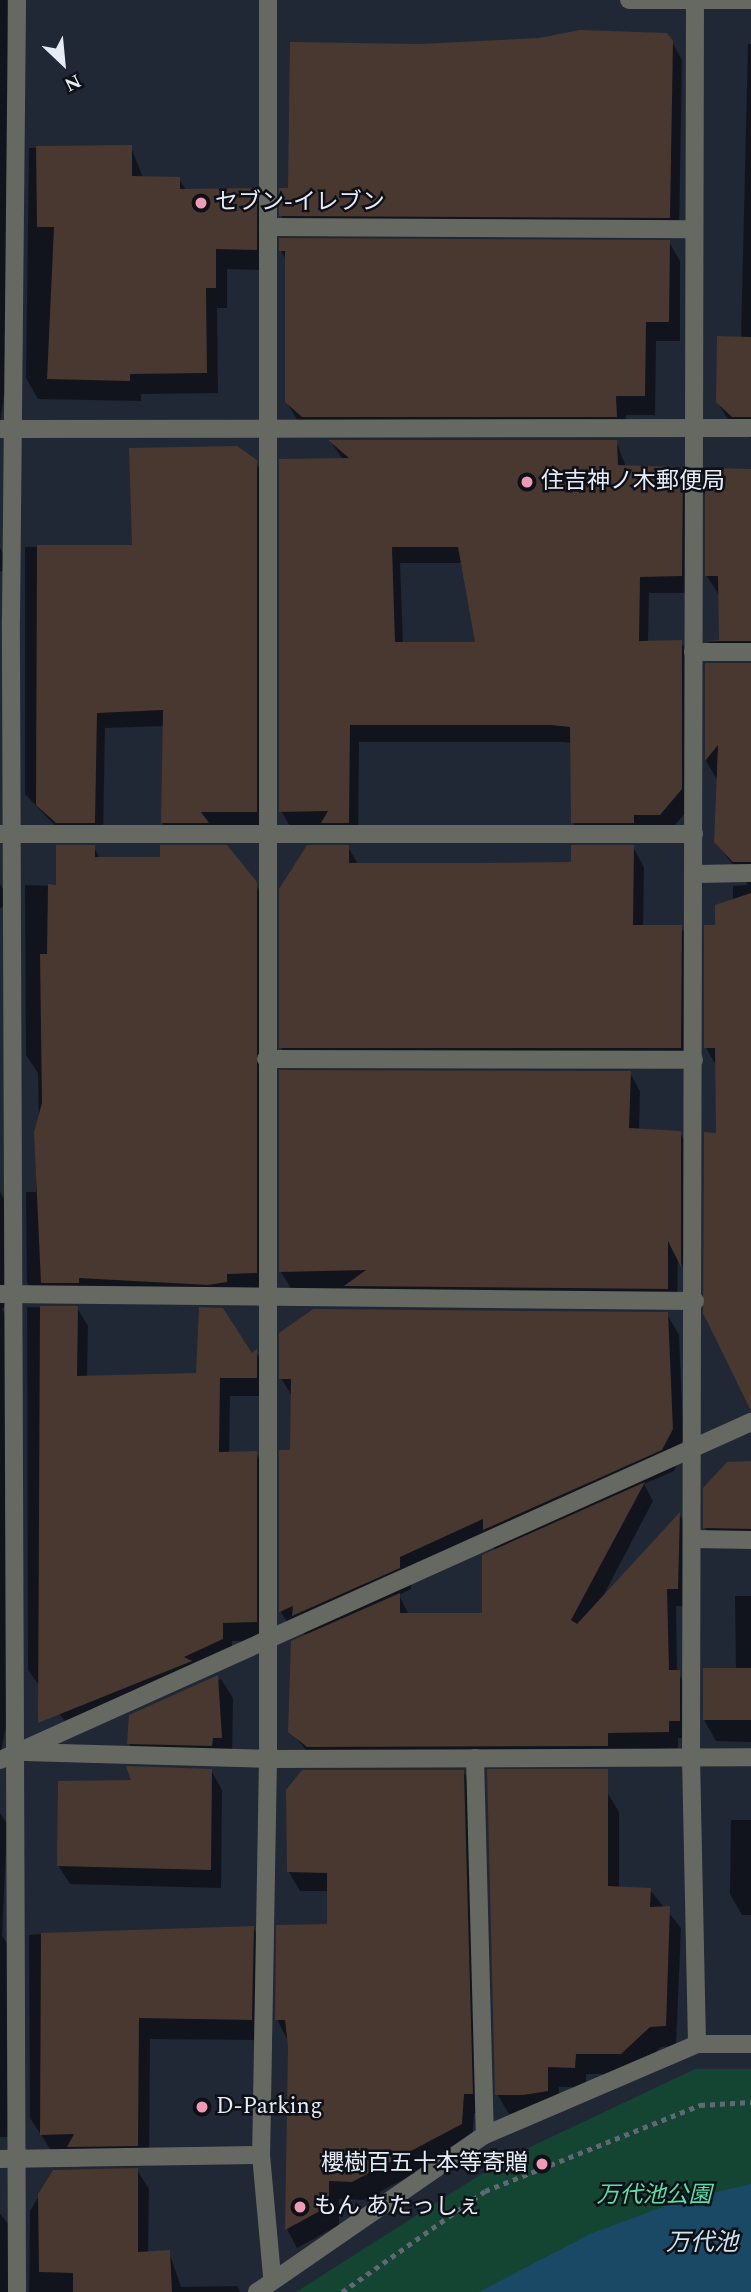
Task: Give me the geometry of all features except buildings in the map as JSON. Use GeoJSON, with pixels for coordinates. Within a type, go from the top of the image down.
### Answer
{"type":"FeatureCollection","features":[{"type":"Feature","properties":{"kind":"street"},"geometry":{"type":"LineString","coordinates":[[17,0],[8,217],[6,618],[7,1294],[17,1752],[8,2159],[17,2292]]}},
{"type":"Feature","properties":{"kind":"street"},"geometry":{"type":"LineString","coordinates":[[268,0],[270,428],[265,1301],[268,1759],[261,2155],[272,2276]]}},
{"type":"Feature","properties":{"kind":"street"},"geometry":{"type":"LineString","coordinates":[[629,0],[751,0]]}},
{"type":"Feature","properties":{"kind":"street"},"geometry":{"type":"LineString","coordinates":[[695,0],[691,428],[695,1060],[691,1757],[697,2045]]}},
{"type":"Feature","properties":{"kind":"street"},"geometry":{"type":"LineString","coordinates":[[270,226],[693,229]]}},
{"type":"Feature","properties":{"kind":"street"},"geometry":{"type":"LineString","coordinates":[[7,429],[751,428]]}},
{"type":"Feature","properties":{"kind":"street"},"geometry":{"type":"LineString","coordinates":[[692,652],[751,652]]}},
{"type":"Feature","properties":{"kind":"street"},"geometry":{"type":"LineString","coordinates":[[6,834],[694,834]]}},
{"type":"Feature","properties":{"kind":"street"},"geometry":{"type":"LineString","coordinates":[[694,874],[751,873]]}},
{"type":"Feature","properties":{"kind":"street"},"geometry":{"type":"LineString","coordinates":[[266,1059],[695,1060]]}},
{"type":"Feature","properties":{"kind":"street"},"geometry":{"type":"LineString","coordinates":[[7,1294],[265,1301],[695,1301]]}},
{"type":"Feature","properties":{"kind":"street"},"geometry":{"type":"LineString","coordinates":[[0,1760],[751,1422]]}},
{"type":"Feature","properties":{"kind":"street"},"geometry":{"type":"LineString","coordinates":[[693,1539],[751,1539]]}},
{"type":"Feature","properties":{"kind":"street"},"geometry":{"type":"LineString","coordinates":[[17,1752],[268,1759],[751,1757]]}},
{"type":"Feature","properties":{"kind":"street"},"geometry":{"type":"LineString","coordinates":[[475,1758],[485,2135]]}},
{"type":"Feature","properties":{"kind":"street"},"geometry":{"type":"LineString","coordinates":[[257,2292],[272,2276],[485,2135],[697,2045],[751,2044]]}},
{"type":"Feature","properties":{"kind":"street"},"geometry":{"type":"LineString","coordinates":[[8,2159],[261,2155]]}},
{"type":"Feature","properties":{"kind":"path"},"geometry":{"type":"LineString","coordinates":[[342,2292],[485,2191],[700,2105],[751,2102]]}},
{"type":"Feature","properties":{"kind":"green space","name":"万代池公園"},"geometry":{"type":"Polygon","coordinates":[[[695,2069],[751,2069],[751,2292],[296,2292],[505,2159],[695,2069]]]}},
{"type":"Feature","properties":{"kind":"water","name":"万代池"},"geometry":{"type":"Polygon","coordinates":[[[751,2184],[751,2292],[479,2292],[590,2234],[681,2200],[751,2184]]]}},
{"type":"Feature","properties":{"kind":"place","name":"セブン-イレブン"},"geometry":{"type":"Point","coordinates":[201,203]}},
{"type":"Feature","properties":{"kind":"place","name":"住吉神ノ木郵便局"},"geometry":{"type":"Point","coordinates":[527,482]}},
{"type":"Feature","properties":{"kind":"place","name":"D-Parking"},"geometry":{"type":"Point","coordinates":[202,2107]}},
{"type":"Feature","properties":{"kind":"place","name":"櫻樹百五十本等寄贈"},"geometry":{"type":"Point","coordinates":[542,2164]}},
{"type":"Feature","properties":{"kind":"place","name":"もん あたっしぇ"},"geometry":{"type":"Point","coordinates":[300,2207]}}]}
